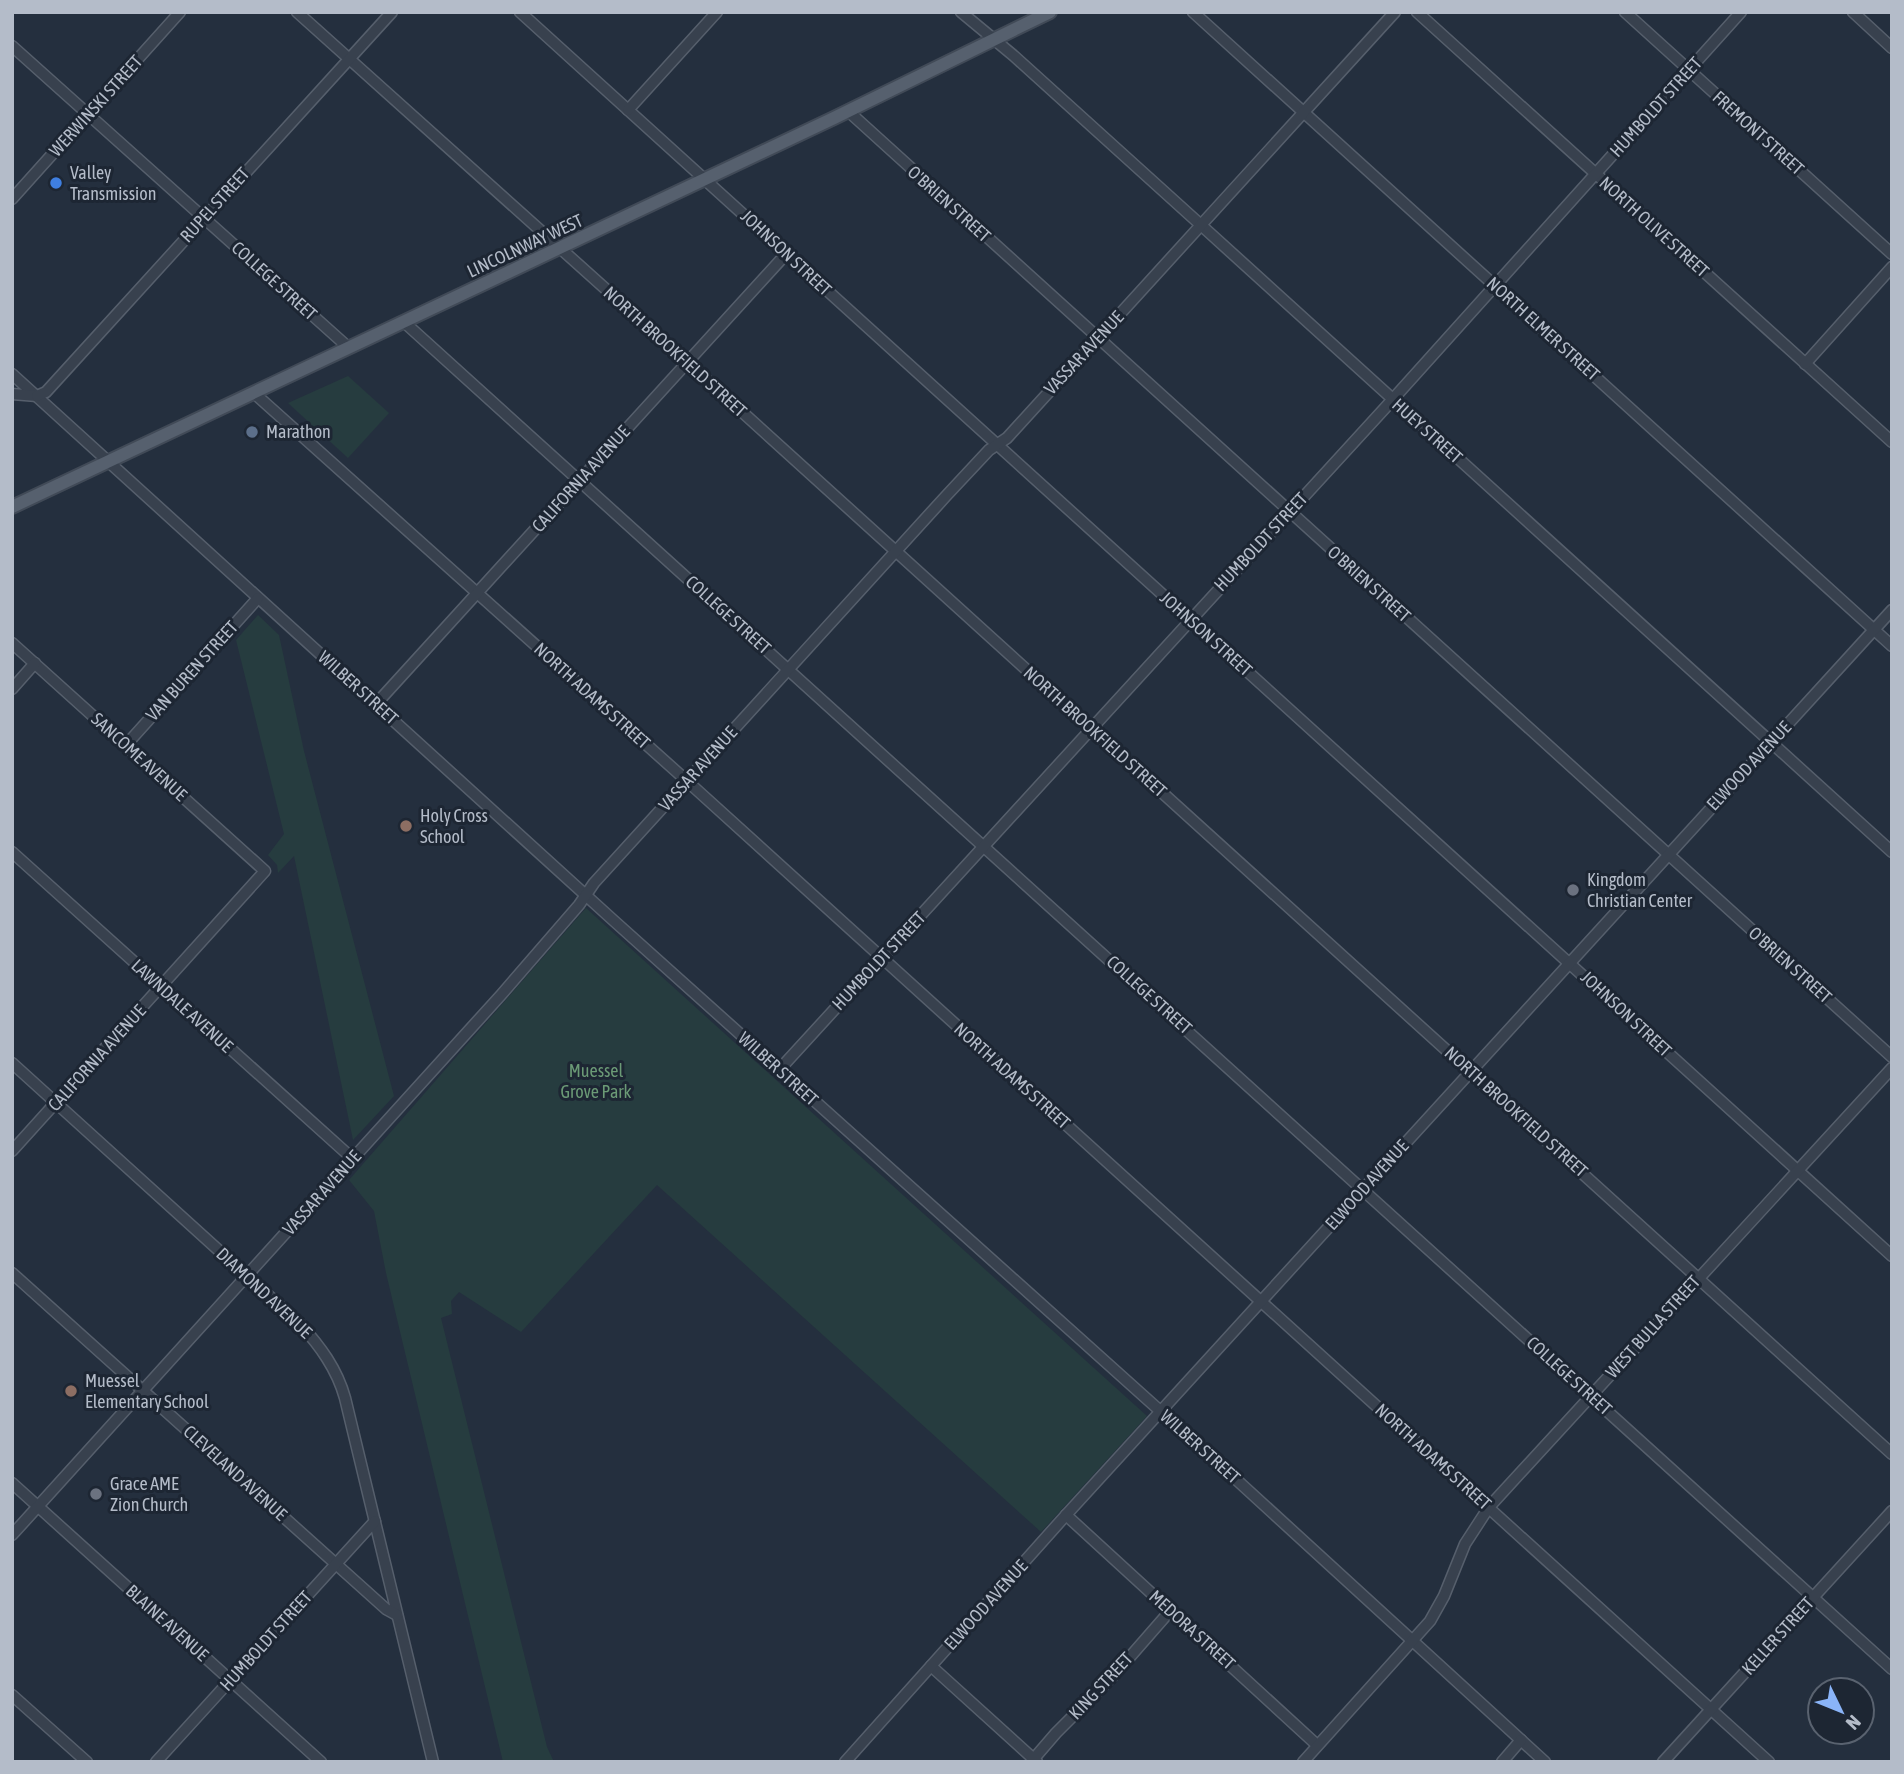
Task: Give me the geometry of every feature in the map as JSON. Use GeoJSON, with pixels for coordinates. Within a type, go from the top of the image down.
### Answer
{"type":"FeatureCollection","features":[{"type":"Feature","properties":{"kind":"main road","name":"LINCOLNWAY WEST"},"geometry":{"type":"LineString","coordinates":[[12,507],[995,41],[1050,12]]}},
{"type":"Feature","properties":{"kind":"street","name":"WERWINSKI STREET"},"geometry":{"type":"LineString","coordinates":[[12,199],[180,12]]}},
{"type":"Feature","properties":{"kind":"street","name":"NORTH BROOKFIELD STREET"},"geometry":{"type":"LineString","coordinates":[[297,12],[1892,1454]]}},
{"type":"Feature","properties":{"kind":"street","name":"RUPEL STREET"},"geometry":{"type":"LineString","coordinates":[[37,396],[46,393],[392,12]]}},
{"type":"Feature","properties":{"kind":"street","name":"JOHNSON STREET"},"geometry":{"type":"LineString","coordinates":[[520,12],[532,16],[628,110],[1892,1256]]}},
{"type":"Feature","properties":{"kind":"street"},"geometry":{"type":"LineString","coordinates":[[628,110],[717,12]]}},
{"type":"Feature","properties":{"kind":"street","name":"HUEY STREET"},"geometry":{"type":"LineString","coordinates":[[961,12],[1202,226],[1892,852]]}},
{"type":"Feature","properties":{"kind":"street","name":"NORTH ELMER STREET"},"geometry":{"type":"LineString","coordinates":[[1194,12],[1892,646]]}},
{"type":"Feature","properties":{"kind":"street","name":"VASSAR AVENUE"},"geometry":{"type":"LineString","coordinates":[[12,1535],[549,941],[687,781],[996,444],[1007,438],[1395,12]]}},
{"type":"Feature","properties":{"kind":"street","name":"NORTH OLIVE STREET"},"geometry":{"type":"LineString","coordinates":[[1417,12],[1892,442]]}},
{"type":"Feature","properties":{"kind":"street","name":"FREMONT STREET"},"geometry":{"type":"LineString","coordinates":[[1625,12],[1892,254]]}},
{"type":"Feature","properties":{"kind":"street","name":"HUMBOLDT STREET"},"geometry":{"type":"LineString","coordinates":[[779,1070],[1393,400],[1741,12]]}},
{"type":"Feature","properties":{"kind":"street"},"geometry":{"type":"LineString","coordinates":[[1853,12],[1892,48]]}},
{"type":"Feature","properties":{"kind":"street","name":"COLLEGE STREET"},"geometry":{"type":"LineString","coordinates":[[12,47],[349,348]]}},
{"type":"Feature","properties":{"kind":"street","name":"O'BRIEN STREET"},"geometry":{"type":"LineString","coordinates":[[848,111],[1892,1057]]}},
{"type":"Feature","properties":{"kind":"street","name":"CALIFORNIA AVENUE"},"geometry":{"type":"LineString","coordinates":[[376,704],[786,254]]}},
{"type":"Feature","properties":{"kind":"street"},"geometry":{"type":"LineString","coordinates":[[1805,364],[1892,267]]}},
{"type":"Feature","properties":{"kind":"street","name":"COLLEGE STREET"},"geometry":{"type":"LineString","coordinates":[[404,322],[1892,1669]]}},
{"type":"Feature","properties":{"kind":"street","name":"WILBER STREET"},"geometry":{"type":"LineString","coordinates":[[12,374],[1545,1762]]}},
{"type":"Feature","properties":{"kind":"street","name":"NORTH ADAMS STREET"},"geometry":{"type":"LineString","coordinates":[[254,393],[478,592],[1769,1762]]}},
{"type":"Feature","properties":{"kind":"street"},"geometry":{"type":"LineString","coordinates":[[12,394],[37,396]]}},
{"type":"Feature","properties":{"kind":"street","name":"VAN BUREN STREET"},"geometry":{"type":"LineString","coordinates":[[126,745],[258,598]]}},
{"type":"Feature","properties":{"kind":"street","name":"ELWOOD AVENUE"},"geometry":{"type":"LineString","coordinates":[[845,1762],[1066,1515],[1892,610]]}},
{"type":"Feature","properties":{"kind":"street","name":"SANCOME AVENUE"},"geometry":{"type":"LineString","coordinates":[[12,643],[265,871]]}},
{"type":"Feature","properties":{"kind":"street"},"geometry":{"type":"LineString","coordinates":[[12,689],[35,663]]}},
{"type":"Feature","properties":{"kind":"street","name":"LAWNDALE AVENUE"},"geometry":{"type":"LineString","coordinates":[[12,852],[353,1158]]}},
{"type":"Feature","properties":{"kind":"street","name":"CALIFORNIA AVENUE"},"geometry":{"type":"LineString","coordinates":[[12,1151],[265,871]]}},
{"type":"Feature","properties":{"kind":"street","name":"DIAMOND AVENUE"},"geometry":{"type":"LineString","coordinates":[[12,1063],[248,1275],[315,1340],[335,1373],[345,1398],[433,1762]]}},
{"type":"Feature","properties":{"kind":"street","name":"WEST BULLA STREET"},"geometry":{"type":"LineString","coordinates":[[1303,1762],[1435,1613],[1465,1544],[1489,1507],[1892,1068]]}},
{"type":"Feature","properties":{"kind":"street","name":"CLEVELAND AVENUE"},"geometry":{"type":"LineString","coordinates":[[12,1273],[386,1609],[397,1615]]}},
{"type":"Feature","properties":{"kind":"street","name":"BLAINE AVENUE"},"geometry":{"type":"LineString","coordinates":[[12,1483],[321,1762]]}},
{"type":"Feature","properties":{"kind":"street","name":"KELLER STREET"},"geometry":{"type":"LineString","coordinates":[[1663,1762],[1892,1510]]}},
{"type":"Feature","properties":{"kind":"street","name":"MEDORA STREET"},"geometry":{"type":"LineString","coordinates":[[1066,1515],[1317,1745]]}},
{"type":"Feature","properties":{"kind":"street","name":"HUMBOLDT STREET"},"geometry":{"type":"LineString","coordinates":[[156,1762],[375,1521]]}},
{"type":"Feature","properties":{"kind":"street","name":"KING STREET"},"geometry":{"type":"LineString","coordinates":[[1034,1761],[1056,1733],[1115,1674],[1170,1611]]}},
{"type":"Feature","properties":{"kind":"street"},"geometry":{"type":"LineString","coordinates":[[931,1666],[1034,1761]]}},
{"type":"Feature","properties":{"kind":"street"},"geometry":{"type":"LineString","coordinates":[[12,1695],[87,1762]]}},
{"type":"Feature","properties":{"kind":"street"},"geometry":{"type":"LineString","coordinates":[[1502,1762],[1521,1740]]}},
{"type":"Feature","properties":{"kind":"green space"},"geometry":{"type":"Polygon","coordinates":[[[348,376],[389,413],[348,458],[288,403],[348,376]]]}},
{"type":"Feature","properties":{"kind":"green space"},"geometry":{"type":"Polygon","coordinates":[[[258,615],[279,635],[304,751],[394,1096],[353,1140],[294,856],[278,873],[277,865],[268,855],[284,834],[236,640],[258,615]]]}},
{"type":"Feature","properties":{"kind":"green space","name":"Muessel Grove Park"},"geometry":{"type":"Polygon","coordinates":[[[586,908],[1147,1416],[1041,1532],[657,1185],[521,1332],[459,1292],[451,1301],[452,1314],[441,1318],[547,1747],[554,1762],[503,1762],[386,1273],[374,1211],[349,1180],[586,908]]]}},
{"type":"Feature","properties":{"kind":"place","name":"Valley Transmission"},"geometry":{"type":"Point","coordinates":[56,183]}},
{"type":"Feature","properties":{"kind":"place","name":"Marathon"},"geometry":{"type":"Point","coordinates":[252,432]}},
{"type":"Feature","properties":{"kind":"place","name":"Holy Cross School"},"geometry":{"type":"Point","coordinates":[406,826]}},
{"type":"Feature","properties":{"kind":"place","name":"Kingdom Christian Center"},"geometry":{"type":"Point","coordinates":[1573,890]}},
{"type":"Feature","properties":{"kind":"place","name":"Muessel Elementary School"},"geometry":{"type":"Point","coordinates":[71,1391]}},
{"type":"Feature","properties":{"kind":"place","name":"Grace AME Zion Church"},"geometry":{"type":"Point","coordinates":[96,1494]}}]}
